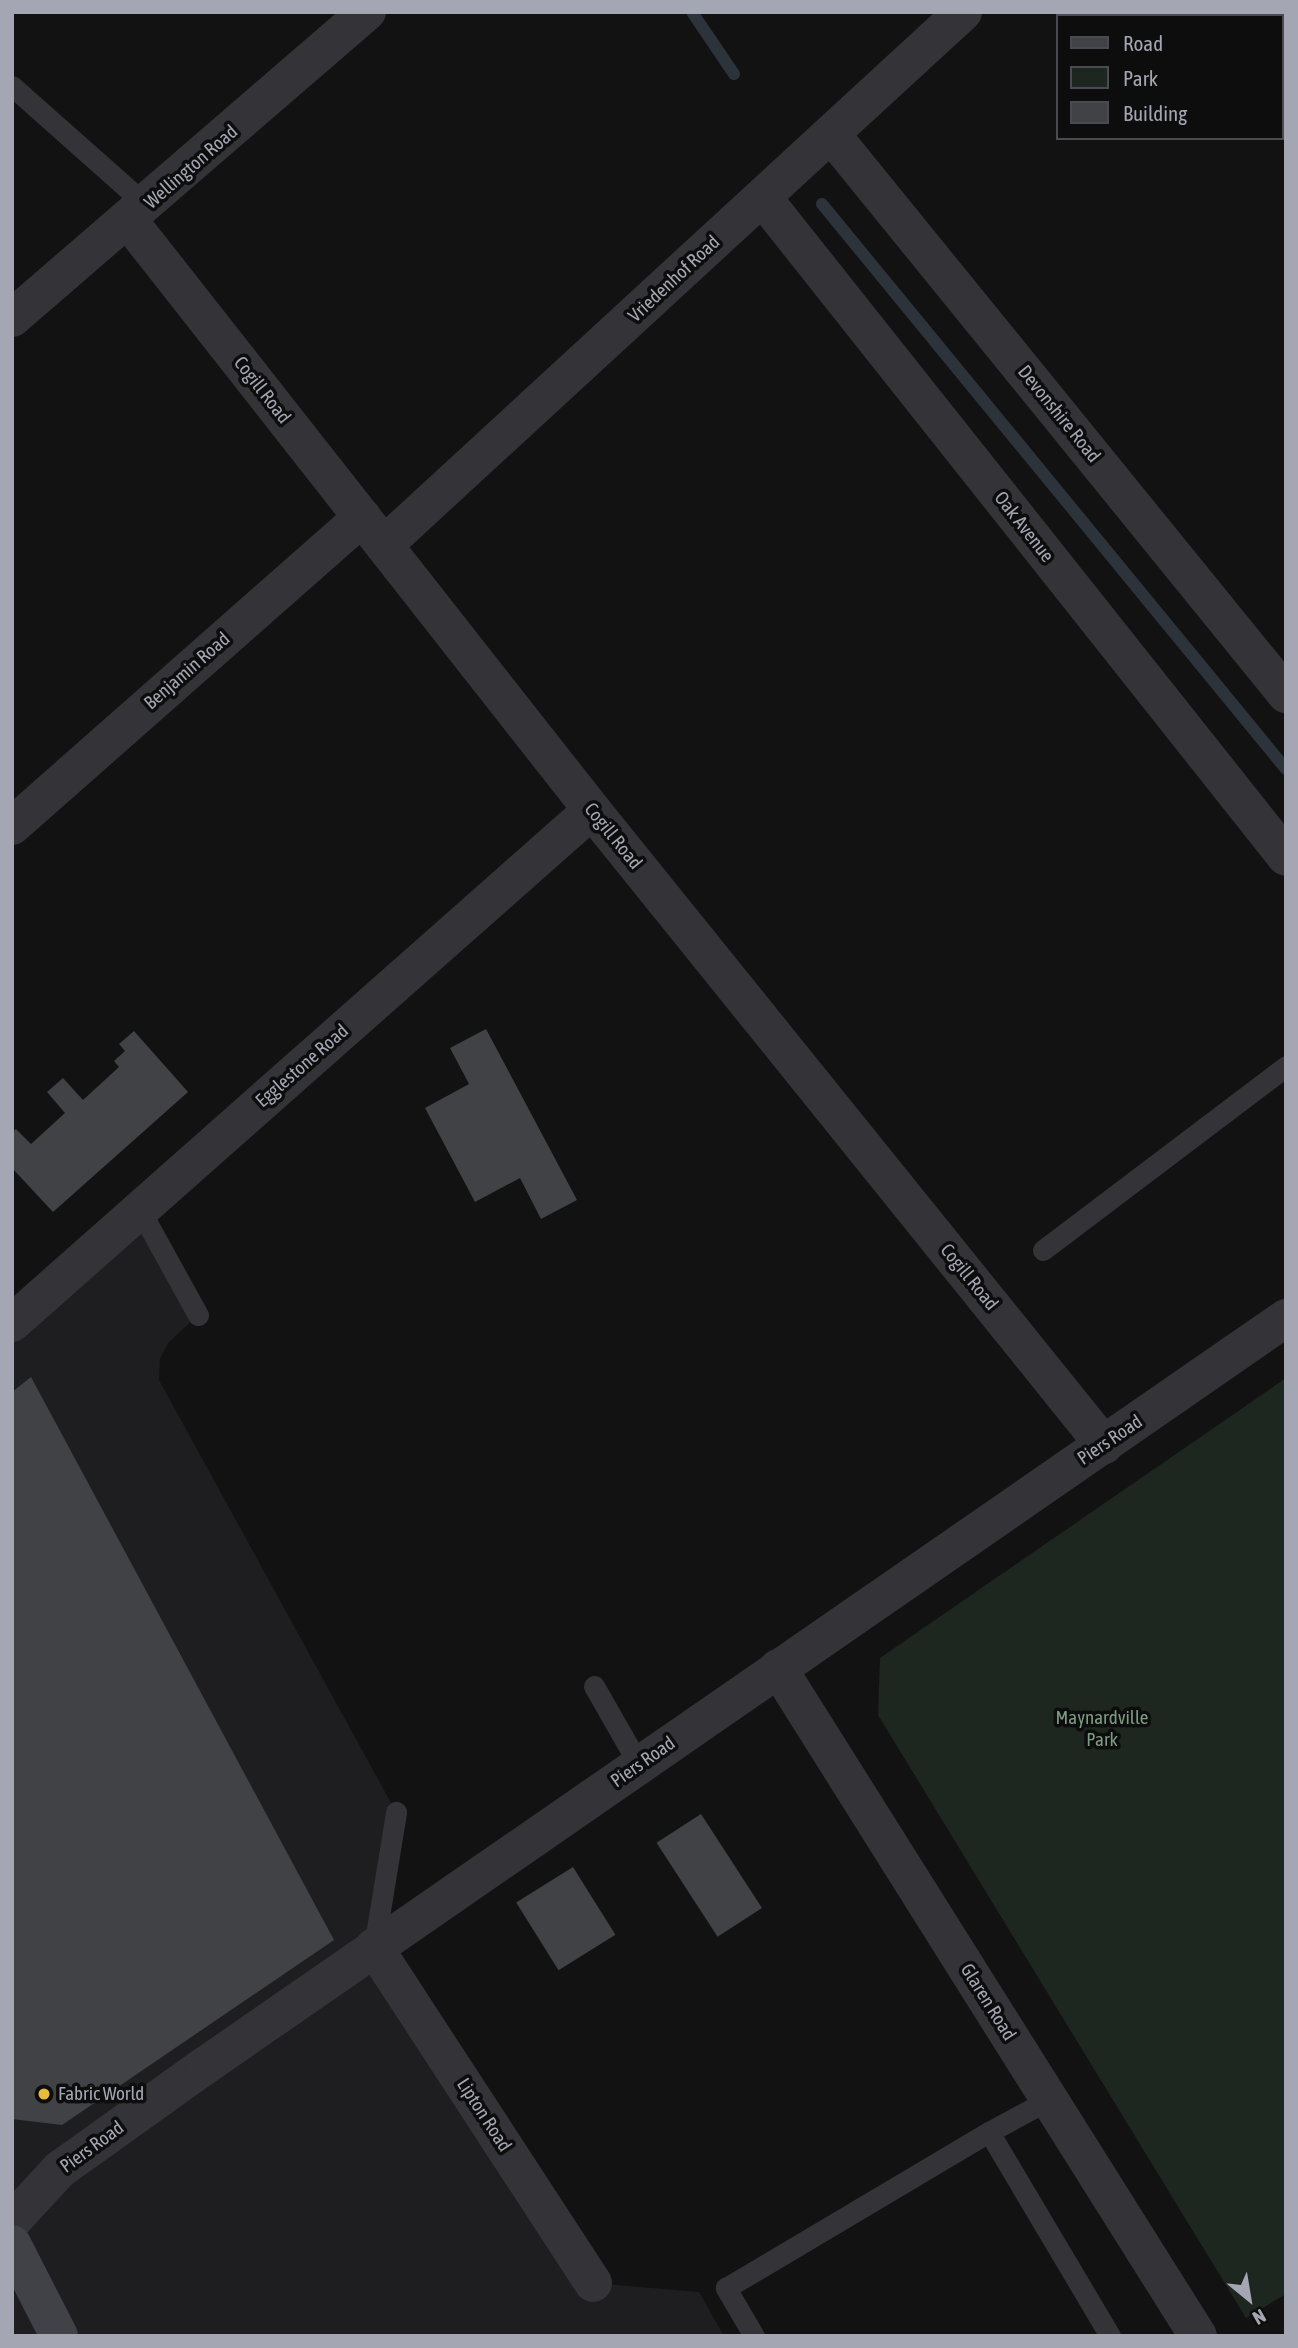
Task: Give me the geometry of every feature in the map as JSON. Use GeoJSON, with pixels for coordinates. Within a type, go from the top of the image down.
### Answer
{"type":"FeatureCollection","features":[{"type":"Feature","properties":{"kind":"main road"},"geometry":{"type":"LineString","coordinates":[[12,2244],[59,2336]]}},
{"type":"Feature","properties":{"kind":"street","name":"Wellington Road"},"geometry":{"type":"LineString","coordinates":[[12,318],[138,214],[367,12]]}},
{"type":"Feature","properties":{"kind":"street","name":"Vriedenhof Road"},"geometry":{"type":"LineString","coordinates":[[373,531],[763,198],[963,12]]}},
{"type":"Feature","properties":{"kind":"street","name":"Devonshire Road"},"geometry":{"type":"LineString","coordinates":[[831,134],[1286,694]]}},
{"type":"Feature","properties":{"kind":"street","name":"Oak Avenue"},"geometry":{"type":"LineString","coordinates":[[763,198],[1286,857]]}},
{"type":"Feature","properties":{"kind":"street","name":"Cogill Road"},"geometry":{"type":"LineString","coordinates":[[138,214],[373,531],[592,810],[1104,1445]]}},
{"type":"Feature","properties":{"kind":"street","name":"Benjamin Road"},"geometry":{"type":"LineString","coordinates":[[12,826],[373,531]]}},
{"type":"Feature","properties":{"kind":"street","name":"Egglestone Road"},"geometry":{"type":"LineString","coordinates":[[12,1323],[592,810]]}},
{"type":"Feature","properties":{"kind":"street","name":"Piers Road"},"geometry":{"type":"LineString","coordinates":[[12,2221],[59,2170],[374,1947],[1286,1318]]}},
{"type":"Feature","properties":{"kind":"street","name":"Glaren Road"},"geometry":{"type":"LineString","coordinates":[[778,1668],[1198,2336]]}},
{"type":"Feature","properties":{"kind":"street","name":"Lipton Road"},"geometry":{"type":"LineString","coordinates":[[374,1947],[593,2283]]}},
{"type":"Feature","properties":{"kind":"lane"},"geometry":{"type":"LineString","coordinates":[[12,86],[138,214]]}},
{"type":"Feature","properties":{"kind":"lane"},"geometry":{"type":"LineString","coordinates":[[1043,1250],[1286,1066]]}},
{"type":"Feature","properties":{"kind":"lane"},"geometry":{"type":"LineString","coordinates":[[139,1210],[198,1315]]}},
{"type":"Feature","properties":{"kind":"lane"},"geometry":{"type":"LineString","coordinates":[[594,1686],[639,1765]]}},
{"type":"Feature","properties":{"kind":"lane"},"geometry":{"type":"LineString","coordinates":[[374,1947],[396,1812]]}},
{"type":"Feature","properties":{"kind":"lane"},"geometry":{"type":"LineString","coordinates":[[754,2336],[726,2288],[1048,2099]]}},
{"type":"Feature","properties":{"kind":"lane"},"geometry":{"type":"LineString","coordinates":[[989,2132],[1110,2336]]}},
{"type":"Feature","properties":{"kind":"shaded area"},"geometry":{"type":"Polygon","coordinates":[[[140,1210],[198,1315],[169,1342],[160,1358],[159,1380],[396,1812],[374,1947],[593,2283],[699,2292],[724,2336],[12,2336],[12,1323],[140,1210]]]}},
{"type":"Feature","properties":{"kind":"green space","name":"Maynardville Park"},"geometry":{"type":"Polygon","coordinates":[[[1286,1378],[1286,2294],[1246,2318],[878,1715],[880,1658],[1286,1378]]]}},
{"type":"Feature","properties":{"kind":"building"},"geometry":{"type":"Polygon","coordinates":[[[486,1029],[577,1200],[541,1219],[520,1178],[475,1202],[425,1108],[469,1084],[450,1048],[486,1029]]]}},
{"type":"Feature","properties":{"kind":"building"},"geometry":{"type":"Polygon","coordinates":[[[134,1031],[188,1092],[53,1212],[12,1168],[12,1132],[16,1129],[31,1144],[65,1113],[47,1092],[63,1078],[83,1100],[119,1067],[114,1061],[125,1051],[119,1044],[134,1031]]]}},
{"type":"Feature","properties":{"kind":"building"},"geometry":{"type":"Polygon","coordinates":[[[31,1377],[334,1940],[62,2125],[12,2119],[12,1392],[31,1377]]]}},
{"type":"Feature","properties":{"kind":"building"},"geometry":{"type":"Polygon","coordinates":[[[701,1814],[762,1908],[718,1937],[657,1843],[701,1814]]]}},
{"type":"Feature","properties":{"kind":"building"},"geometry":{"type":"Polygon","coordinates":[[[573,1867],[615,1935],[559,1970],[516,1903],[573,1867]]]}},
{"type":"Feature","properties":{"kind":"waterway"},"geometry":{"type":"LineString","coordinates":[[692,12],[734,74]]}},
{"type":"Feature","properties":{"kind":"waterway"},"geometry":{"type":"LineString","coordinates":[[822,204],[1286,769]]}},
{"type":"Feature","properties":{"kind":"place","name":"Fabric World"},"geometry":{"type":"Point","coordinates":[44,2094]}}]}
